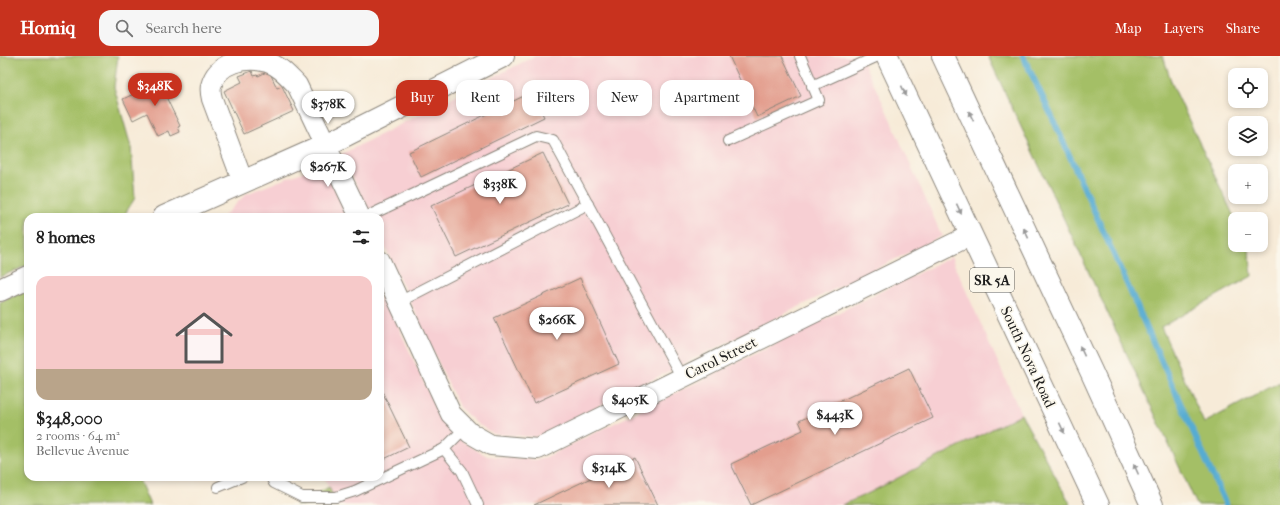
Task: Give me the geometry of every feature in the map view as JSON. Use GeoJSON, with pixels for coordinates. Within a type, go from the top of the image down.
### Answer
{"type":"FeatureCollection","features":[{"type":"Feature","properties":{"kind":"main road"},"geometry":{"type":"LineString","coordinates":[[173,213],[326,145],[503,56]]}},
{"type":"Feature","properties":{"kind":"main road","name":"South Nova Road"},"geometry":{"type":"LineString","coordinates":[[887,56],[1098,505]]}},
{"type":"Feature","properties":{"kind":"main road"},"geometry":{"type":"LineString","coordinates":[[943,56],[1091,371],[1152,505]]}},
{"type":"Feature","properties":{"kind":"main road"},"geometry":{"type":"LineString","coordinates":[[0,290],[24,279]]}},
{"type":"Feature","properties":{"kind":"street"},"geometry":{"type":"LineString","coordinates":[[243,182],[212,99],[210,87],[219,71],[237,61],[250,58],[268,62],[283,71],[297,85],[358,213]]}},
{"type":"Feature","properties":{"kind":"street","name":"Carol Street"},"geometry":{"type":"LineString","coordinates":[[384,270],[451,414],[470,433],[491,445],[538,449],[971,235]]}},
{"type":"Feature","properties":{"kind":"lane"},"geometry":{"type":"LineString","coordinates":[[728,141],[819,100],[800,56]]}},
{"type":"Feature","properties":{"kind":"lane"},"geometry":{"type":"LineString","coordinates":[[812,86],[878,56]]}},
{"type":"Feature","properties":{"kind":"lane"},"geometry":{"type":"LineString","coordinates":[[374,213],[536,136],[553,140],[682,378]]}},
{"type":"Feature","properties":{"kind":"lane"},"geometry":{"type":"LineString","coordinates":[[399,302],[588,204]]}},
{"type":"Feature","properties":{"kind":"lane"},"geometry":{"type":"LineString","coordinates":[[384,477],[444,449],[465,428]]}},
{"type":"Feature","properties":{"kind":"lane"},"geometry":{"type":"LineString","coordinates":[[444,449],[462,471],[478,505]]}},
{"type":"Feature","properties":{"kind":"lane"},"geometry":{"type":"LineString","coordinates":[[218,487],[232,481]]}},
{"type":"Feature","properties":{"kind":"lane"},"geometry":{"type":"LineString","coordinates":[[273,481],[274,483],[302,497],[336,497],[355,491],[376,481]]}},
{"type":"Feature","properties":{"kind":"shaded area"},"geometry":{"type":"Polygon","coordinates":[[[535,56],[860,56],[884,105],[942,236],[536,437],[494,434],[476,423],[459,407],[384,245],[384,213],[369,213],[342,154],[417,116],[448,116],[448,100],[456,96],[456,116],[514,116],[514,80],[488,80],[535,56]]]}},
{"type":"Feature","properties":{"kind":"shaded area"},"geometry":{"type":"Polygon","coordinates":[[[323,164],[346,213],[227,213],[246,194],[323,164]]]}},
{"type":"Feature","properties":{"kind":"shaded area"},"geometry":{"type":"Polygon","coordinates":[[[951,257],[1021,414],[869,493],[842,505],[337,505],[326,481],[384,481],[384,296],[441,420],[463,442],[487,456],[537,460],[542,459],[951,257]]]}},
{"type":"Feature","properties":{"kind":"green space"},"geometry":{"type":"Polygon","coordinates":[[[0,56],[118,56],[114,87],[131,147],[135,198],[126,213],[24,213],[24,267],[0,277],[0,56]]]}},
{"type":"Feature","properties":{"kind":"green space"},"geometry":{"type":"Polygon","coordinates":[[[988,56],[1163,56],[1172,84],[1232,212],[1228,212],[1228,252],[1249,252],[1252,276],[1161,327],[1204,423],[1280,382],[1280,505],[1197,505],[988,56]]]}},
{"type":"Feature","properties":{"kind":"green space"},"geometry":{"type":"Polygon","coordinates":[[[24,292],[24,481],[140,481],[150,505],[0,505],[0,302],[24,292]]]}},
{"type":"Feature","properties":{"kind":"green space"},"geometry":{"type":"Polygon","coordinates":[[[1021,414],[1071,505],[842,505],[869,493],[1021,414]]]}},
{"type":"Feature","properties":{"kind":"green space"},"geometry":{"type":"Polygon","coordinates":[[[329,487],[337,505],[296,505],[329,487]]]}},
{"type":"Feature","properties":{"kind":"building"},"geometry":{"type":"Polygon","coordinates":[[[729,56],[782,56],[801,96],[757,117],[754,110],[754,80],[740,80],[729,56]]]}},
{"type":"Feature","properties":{"kind":"building"},"geometry":{"type":"Polygon","coordinates":[[[252,71],[254,76],[258,76],[269,71],[277,88],[282,86],[294,111],[244,134],[224,91],[242,82],[239,76],[252,71]]]}},
{"type":"Feature","properties":{"kind":"building"},"geometry":{"type":"Polygon","coordinates":[[[168,78],[176,95],[167,99],[180,126],[178,127],[180,132],[171,136],[169,131],[158,136],[147,113],[133,120],[123,99],[168,78]]]}},
{"type":"Feature","properties":{"kind":"building"},"geometry":{"type":"Polygon","coordinates":[[[522,97],[522,116],[544,117],[421,177],[409,152],[483,116],[514,116],[514,101],[522,97]]]}},
{"type":"Feature","properties":{"kind":"building"},"geometry":{"type":"Polygon","coordinates":[[[543,153],[568,204],[456,257],[431,206],[543,153]]]}},
{"type":"Feature","properties":{"kind":"building"},"geometry":{"type":"Polygon","coordinates":[[[580,278],[619,364],[534,403],[494,318],[580,278]]]}},
{"type":"Feature","properties":{"kind":"building"},"geometry":{"type":"Polygon","coordinates":[[[909,368],[933,418],[751,505],[731,464],[803,430],[799,421],[909,368]]]}},
{"type":"Feature","properties":{"kind":"building"},"geometry":{"type":"Polygon","coordinates":[[[384,395],[409,447],[384,459],[384,395]]]}},
{"type":"Feature","properties":{"kind":"building"},"geometry":{"type":"Polygon","coordinates":[[[635,457],[658,505],[534,505],[635,457]]]}},
{"type":"Feature","properties":{"kind":"waterway"},"geometry":{"type":"LineString","coordinates":[[1023,56],[1054,121],[1226,505]]}}]}
